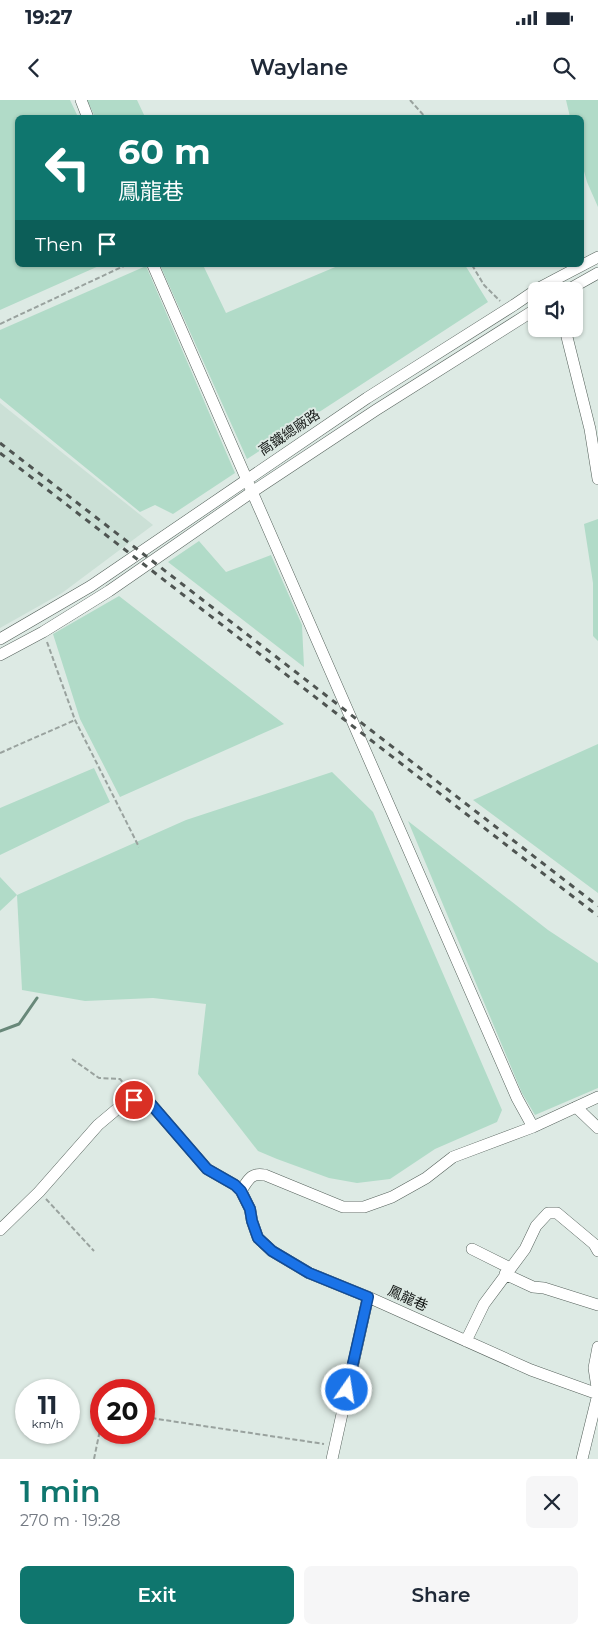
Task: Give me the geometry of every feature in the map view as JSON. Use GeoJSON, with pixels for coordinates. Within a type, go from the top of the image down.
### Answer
{"type":"FeatureCollection","features":[{"type":"Feature","properties":{"kind":"street"},"geometry":{"type":"LineString","coordinates":[[80,100],[87,115]]}},
{"type":"Feature","properties":{"kind":"street","name":"高鐵總廠路"},"geometry":{"type":"LineString","coordinates":[[584,264],[598,257]]}},
{"type":"Feature","properties":{"kind":"street"},"geometry":{"type":"LineString","coordinates":[[154,267],[517,1098],[533,1127]]}},
{"type":"Feature","properties":{"kind":"street","name":"高鐵總廠路"},"geometry":{"type":"LineString","coordinates":[[0,639],[91,586],[367,398],[539,288],[579,267]]}},
{"type":"Feature","properties":{"kind":"street"},"geometry":{"type":"LineString","coordinates":[[582,282],[598,273]]}},
{"type":"Feature","properties":{"kind":"street"},"geometry":{"type":"LineString","coordinates":[[0,655],[43,632],[109,591],[252,492],[376,410],[528,314]]}},
{"type":"Feature","properties":{"kind":"street"},"geometry":{"type":"LineString","coordinates":[[567,337],[590,429],[598,479]]}},
{"type":"Feature","properties":{"kind":"street"},"geometry":{"type":"LineString","coordinates":[[0,1230],[39,1192],[98,1125],[123,1104],[138,1100],[150,1103],[207,1169],[235,1185],[241,1191],[251,1176],[258,1173],[265,1174],[343,1207],[364,1207],[392,1197],[426,1178],[458,1155],[533,1127],[598,1097]]}},
{"type":"Feature","properties":{"kind":"street"},"geometry":{"type":"LineString","coordinates":[[576,1107],[598,1128]]}},
{"type":"Feature","properties":{"kind":"street","name":"鳳龍巷"},"geometry":{"type":"LineString","coordinates":[[241,1191],[250,1209],[258,1238],[272,1251],[309,1273],[368,1297],[532,1370],[598,1394]]}},
{"type":"Feature","properties":{"kind":"street"},"geometry":{"type":"LineString","coordinates":[[466,1341],[484,1304],[525,1249],[536,1226],[548,1213],[557,1213],[594,1244],[598,1251]]}},
{"type":"Feature","properties":{"kind":"street"},"geometry":{"type":"LineString","coordinates":[[472,1249],[533,1287],[544,1288],[598,1305]]}},
{"type":"Feature","properties":{"kind":"street"},"geometry":{"type":"LineString","coordinates":[[332,1459],[368,1297]]}},
{"type":"Feature","properties":{"kind":"street"},"geometry":{"type":"LineString","coordinates":[[582,1459],[598,1394],[594,1368],[598,1347]]}},
{"type":"Feature","properties":{"kind":"path"},"geometry":{"type":"LineString","coordinates":[[410,100],[423,115]]}},
{"type":"Feature","properties":{"kind":"path"},"geometry":{"type":"LineString","coordinates":[[0,324],[122,267]]}},
{"type":"Feature","properties":{"kind":"path"},"geometry":{"type":"LineString","coordinates":[[473,267],[484,285],[499,300],[514,305]]}},
{"type":"Feature","properties":{"kind":"path"},"geometry":{"type":"LineString","coordinates":[[43,632],[75,720],[139,847]]}},
{"type":"Feature","properties":{"kind":"path"},"geometry":{"type":"LineString","coordinates":[[0,754],[75,720]]}},
{"type":"Feature","properties":{"kind":"path"},"geometry":{"type":"LineString","coordinates":[[72,1059],[99,1078],[120,1080],[138,1100]]}},
{"type":"Feature","properties":{"kind":"path"},"geometry":{"type":"LineString","coordinates":[[39,1192],[94,1251]]}},
{"type":"Feature","properties":{"kind":"path"},"geometry":{"type":"LineString","coordinates":[[155,1419],[335,1446]]}},
{"type":"Feature","properties":{"kind":"path"},"geometry":{"type":"LineString","coordinates":[[94,1459],[97,1444]]}},
{"type":"Feature","properties":{"kind":"shaded area"},"geometry":{"type":"Polygon","coordinates":[[[0,403],[153,525],[62,593],[0,628],[0,403]]]}},
{"type":"Feature","properties":{"kind":"green space"},"geometry":{"type":"Polygon","coordinates":[[[0,100],[70,100],[77,115],[15,115],[15,267],[97,267],[0,310],[0,100]]]}},
{"type":"Feature","properties":{"kind":"green space"},"geometry":{"type":"Polygon","coordinates":[[[87,100],[137,100],[144,115],[94,115],[87,100]]]}},
{"type":"Feature","properties":{"kind":"green space"},"geometry":{"type":"Polygon","coordinates":[[[566,100],[598,100],[598,207],[584,171],[584,115],[570,115],[566,100]]]}},
{"type":"Feature","properties":{"kind":"green space"},"geometry":{"type":"Polygon","coordinates":[[[146,267],[235,473],[173,514],[155,505],[140,512],[0,398],[0,330],[146,267]]]}},
{"type":"Feature","properties":{"kind":"green space"},"geometry":{"type":"Polygon","coordinates":[[[161,267],[204,267],[226,313],[335,267],[466,267],[488,302],[247,459],[161,267]]]}},
{"type":"Feature","properties":{"kind":"green space"},"geometry":{"type":"Polygon","coordinates":[[[598,519],[598,641],[593,636],[593,583],[584,524],[598,519]]]}},
{"type":"Feature","properties":{"kind":"green space"},"geometry":{"type":"Polygon","coordinates":[[[199,541],[226,572],[271,555],[302,625],[304,667],[168,562],[199,541]]]}},
{"type":"Feature","properties":{"kind":"green space"},"geometry":{"type":"Polygon","coordinates":[[[119,596],[284,724],[120,797],[80,719],[53,634],[119,596]]]}},
{"type":"Feature","properties":{"kind":"green space"},"geometry":{"type":"Polygon","coordinates":[[[598,744],[598,893],[473,800],[598,744]]]}},
{"type":"Feature","properties":{"kind":"green space"},"geometry":{"type":"Polygon","coordinates":[[[94,768],[110,802],[0,855],[0,808],[94,768]]]}},
{"type":"Feature","properties":{"kind":"green space"},"geometry":{"type":"Polygon","coordinates":[[[332,772],[373,812],[502,1110],[497,1122],[435,1149],[390,1179],[357,1183],[329,1178],[258,1151],[198,1074],[206,1004],[153,998],[85,1001],[22,990],[17,895],[186,820],[332,772]]]}},
{"type":"Feature","properties":{"kind":"green space"},"geometry":{"type":"Polygon","coordinates":[[[408,821],[548,930],[598,963],[598,1088],[535,1115],[522,1093],[408,821]]]}},
{"type":"Feature","properties":{"kind":"green space"},"geometry":{"type":"Polygon","coordinates":[[[0,877],[17,895],[0,911],[0,877]]]}},
{"type":"Feature","properties":{"kind":"waterway"},"geometry":{"type":"LineString","coordinates":[[0,1031],[19,1024],[37,998]]}},
{"type":"Feature","properties":{"kind":"railway"},"geometry":{"type":"LineString","coordinates":[[0,443],[598,906]]}},
{"type":"Feature","properties":{"kind":"railway"},"geometry":{"type":"LineString","coordinates":[[0,453],[598,916]]}},
{"type":"Feature","properties":{"kind":"route"},"geometry":{"type":"LineString","coordinates":[[134,1100],[150,1103],[207,1169],[235,1185],[241,1191],[250,1209],[258,1238],[272,1251],[309,1273],[368,1297],[347,1390]]}}]}
